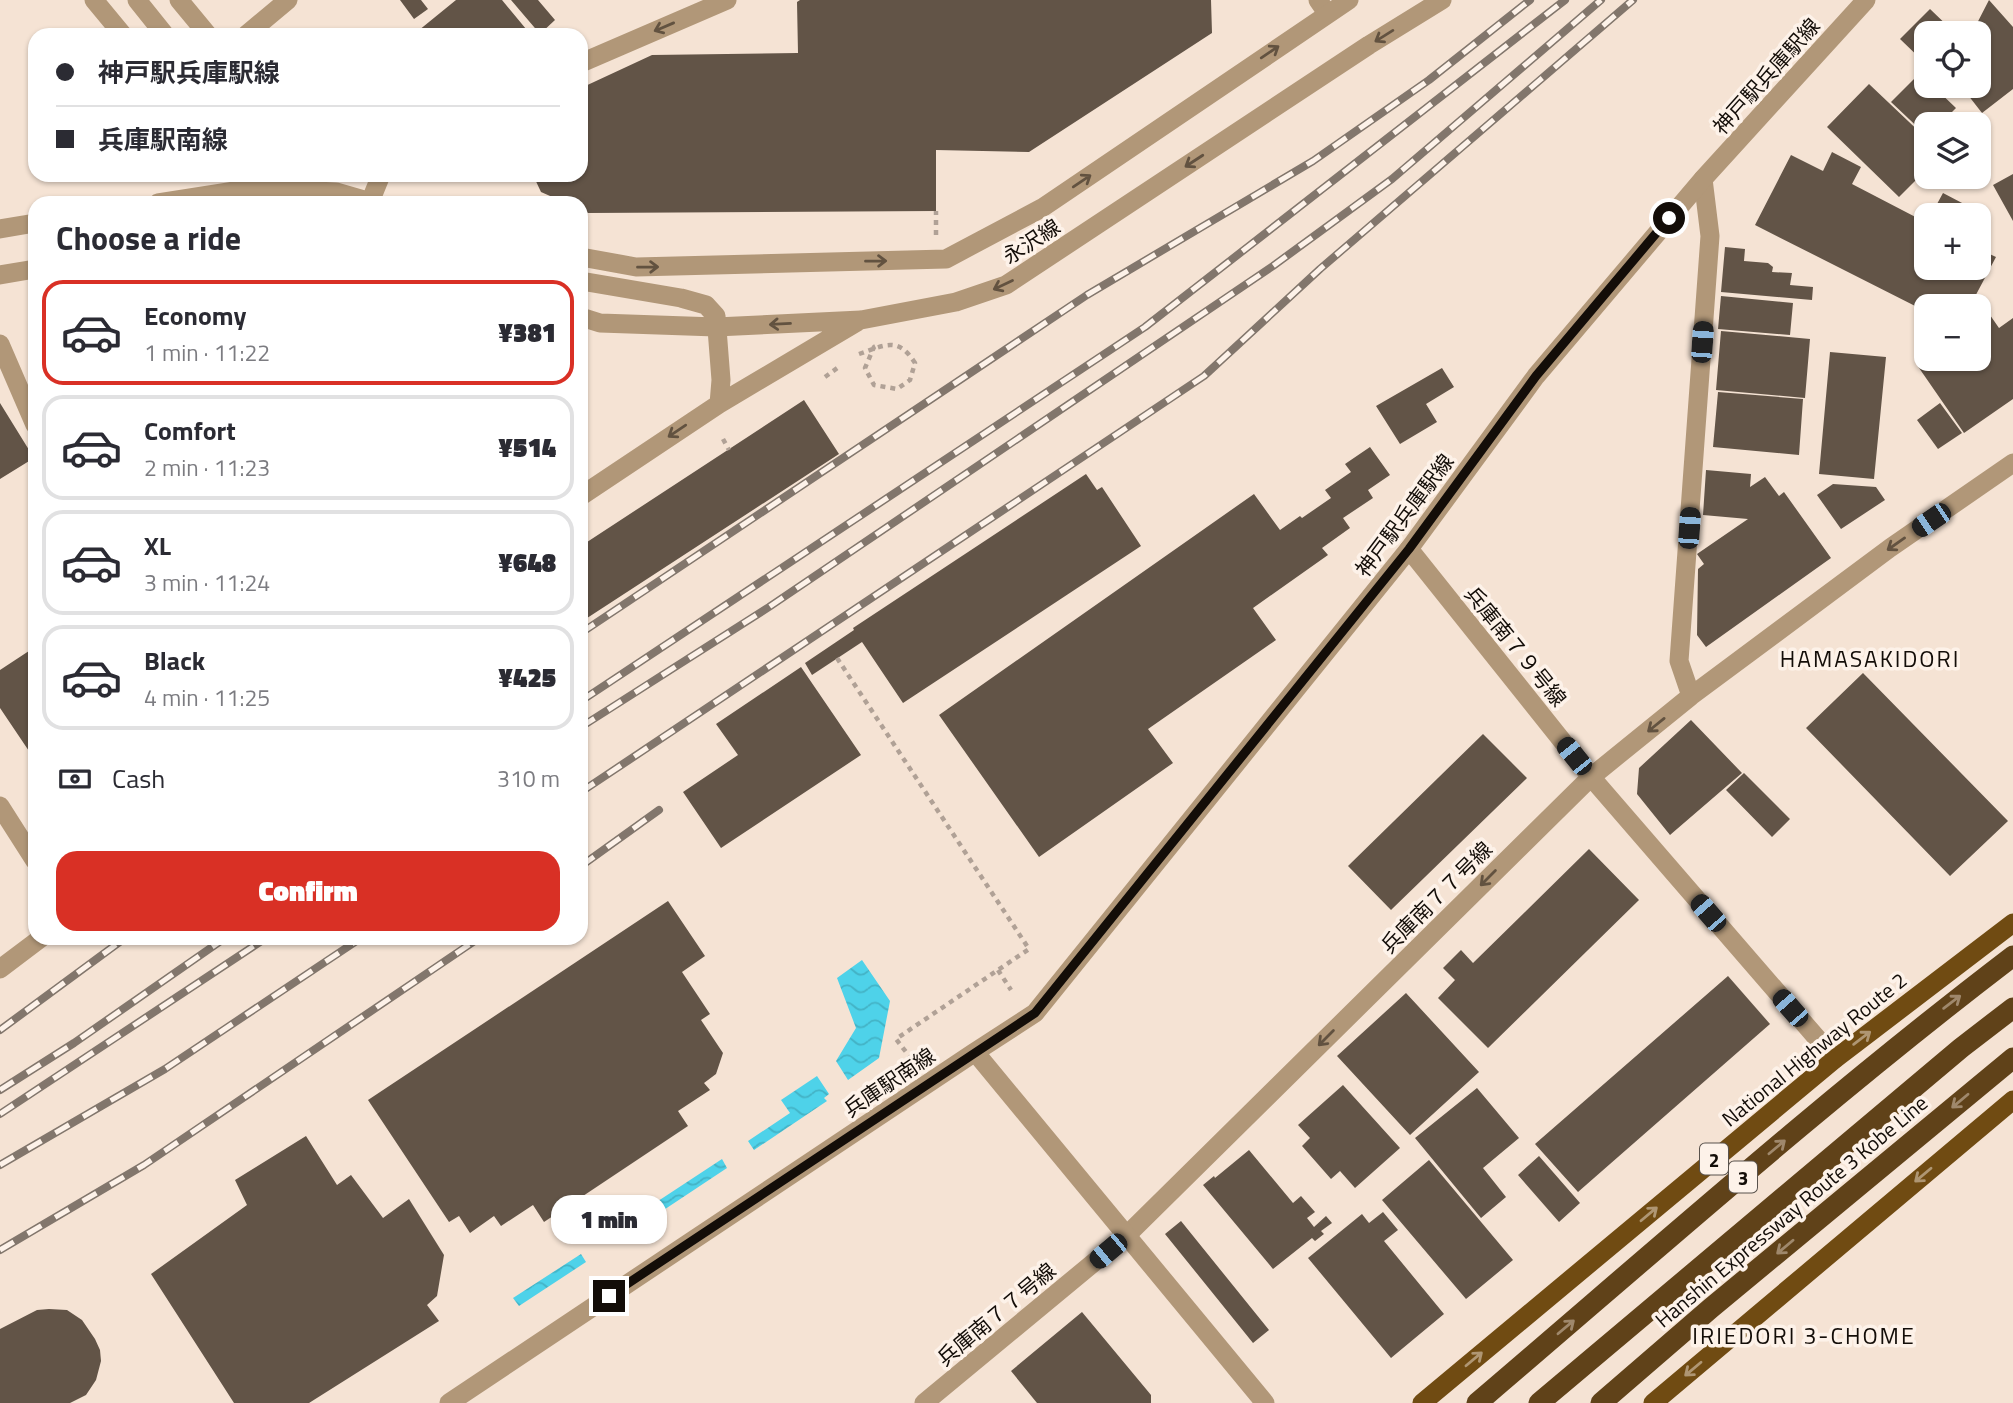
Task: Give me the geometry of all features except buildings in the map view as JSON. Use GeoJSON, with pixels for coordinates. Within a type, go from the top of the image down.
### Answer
{"type":"FeatureCollection","features":[{"type":"Feature","properties":{"kind":"highway","name":"National Highway Route 2"},"geometry":{"type":"LineString","coordinates":[[1422,1403],[1835,1059],[2013,923]]}},
{"type":"Feature","properties":{"kind":"highway","name":"3"},"geometry":{"type":"LineString","coordinates":[[1477,1403],[1817,1113],[2013,956]]}},
{"type":"Feature","properties":{"kind":"highway","name":"3"},"geometry":{"type":"LineString","coordinates":[[1539,1403],[1961,1048],[2013,1008]]}},
{"type":"Feature","properties":{"kind":"highway","name":"Hanshin Expressway Route 3 Kobe Line"},"geometry":{"type":"LineString","coordinates":[[1601,1403],[1711,1308],[2013,1058]]}},
{"type":"Feature","properties":{"kind":"highway"},"geometry":{"type":"LineString","coordinates":[[1653,1403],[2013,1100]]}},
{"type":"Feature","properties":{"kind":"street"},"geometry":{"type":"LineString","coordinates":[[94,0],[117,28]]}},
{"type":"Feature","properties":{"kind":"street"},"geometry":{"type":"LineString","coordinates":[[136,0],[159,28]]}},
{"type":"Feature","properties":{"kind":"street"},"geometry":{"type":"LineString","coordinates":[[179,0],[202,28]]}},
{"type":"Feature","properties":{"kind":"street"},"geometry":{"type":"LineString","coordinates":[[254,28],[288,0]]}},
{"type":"Feature","properties":{"kind":"street"},"geometry":{"type":"LineString","coordinates":[[588,60],[727,0]]}},
{"type":"Feature","properties":{"kind":"street","name":"永沢線"},"geometry":{"type":"LineString","coordinates":[[588,258],[636,267],[946,259],[1042,208],[1322,6],[1349,0]]}},
{"type":"Feature","properties":{"kind":"street","name":"永沢線"},"geometry":{"type":"LineString","coordinates":[[588,319],[600,323],[716,327],[861,320],[956,302],[1006,285],[1442,0]]}},
{"type":"Feature","properties":{"kind":"street","name":"神戸駅兵庫駅線"},"geometry":{"type":"LineString","coordinates":[[975,1052],[1035,1013],[1409,549],[1536,376],[1703,179],[1866,0]]}},
{"type":"Feature","properties":{"kind":"street"},"geometry":{"type":"LineString","coordinates":[[1691,696],[1679,661],[1710,236],[1703,179]]}},
{"type":"Feature","properties":{"kind":"street"},"geometry":{"type":"LineString","coordinates":[[198,196],[254,189],[336,192],[350,196]]}},
{"type":"Feature","properties":{"kind":"street"},"geometry":{"type":"LineString","coordinates":[[0,229],[28,224]]}},
{"type":"Feature","properties":{"kind":"street"},"geometry":{"type":"LineString","coordinates":[[0,275],[28,270]]}},
{"type":"Feature","properties":{"kind":"street"},"geometry":{"type":"LineString","coordinates":[[588,282],[681,298],[706,305],[716,316],[721,380],[719,404]]}},
{"type":"Feature","properties":{"kind":"street"},"geometry":{"type":"LineString","coordinates":[[588,491],[719,404],[861,320]]}},
{"type":"Feature","properties":{"kind":"street"},"geometry":{"type":"LineString","coordinates":[[0,344],[28,409]]}},
{"type":"Feature","properties":{"kind":"street","name":"兵庫南７７号線"},"geometry":{"type":"LineString","coordinates":[[924,1403],[1127,1235],[1591,776],[1691,696],[1890,548],[2013,463]]}},
{"type":"Feature","properties":{"kind":"street","name":"兵庫南７９号線"},"geometry":{"type":"LineString","coordinates":[[1409,549],[1591,776],[1835,1059]]}},
{"type":"Feature","properties":{"kind":"street"},"geometry":{"type":"LineString","coordinates":[[0,806],[28,850]]}},
{"type":"Feature","properties":{"kind":"street"},"geometry":{"type":"LineString","coordinates":[[0,969],[32,945]]}},
{"type":"Feature","properties":{"kind":"street"},"geometry":{"type":"LineString","coordinates":[[975,1052],[1265,1403]]}},
{"type":"Feature","properties":{"kind":"street","name":"兵庫駅南線"},"geometry":{"type":"LineString","coordinates":[[449,1403],[975,1052]]}},
{"type":"Feature","properties":{"kind":"path"},"geometry":{"type":"LineString","coordinates":[[898,342],[915,363],[910,380],[897,389],[874,385],[865,368],[874,346],[898,342]]}},
{"type":"Feature","properties":{"kind":"path"},"geometry":{"type":"LineString","coordinates":[[858,354],[898,342]]}},
{"type":"Feature","properties":{"kind":"path"},"geometry":{"type":"LineString","coordinates":[[825,377],[847,362]]}},
{"type":"Feature","properties":{"kind":"path"},"geometry":{"type":"LineString","coordinates":[[723,439],[729,450]]}},
{"type":"Feature","properties":{"kind":"path"},"geometry":{"type":"LineString","coordinates":[[837,658],[1029,949],[896,1039],[913,1062]]}},
{"type":"Feature","properties":{"kind":"path"},"geometry":{"type":"LineString","coordinates":[[998,970],[1011,990]]}},
{"type":"Feature","properties":{"kind":"water"},"geometry":{"type":"Polygon","coordinates":[[[862,960],[890,1001],[879,1058],[848,1080],[836,1061],[856,1028],[837,978],[862,960]]]}},
{"type":"Feature","properties":{"kind":"water"},"geometry":{"type":"Polygon","coordinates":[[[817,1076],[829,1094],[824,1098],[827,1101],[754,1150],[748,1141],[790,1113],[781,1100],[817,1076]]]}},
{"type":"Feature","properties":{"kind":"water"},"geometry":{"type":"Polygon","coordinates":[[[722,1159],[727,1168],[620,1239],[614,1230],[722,1159]]]}},
{"type":"Feature","properties":{"kind":"water"},"geometry":{"type":"Polygon","coordinates":[[[581,1254],[586,1262],[519,1306],[513,1298],[581,1254]]]}},
{"type":"Feature","properties":{"kind":"railway"},"geometry":{"type":"LineString","coordinates":[[588,628],[1087,295],[1313,161],[1429,80],[1530,0]]}},
{"type":"Feature","properties":{"kind":"railway"},"geometry":{"type":"LineString","coordinates":[[588,696],[1145,327],[1565,0]]}},
{"type":"Feature","properties":{"kind":"railway"},"geometry":{"type":"LineString","coordinates":[[588,723],[769,607],[1273,266],[1392,179],[1601,0]]}},
{"type":"Feature","properties":{"kind":"railway"},"geometry":{"type":"LineString","coordinates":[[588,787],[1204,376],[1320,269],[1633,0]]}},
{"type":"Feature","properties":{"kind":"railway"},"geometry":{"type":"LineString","coordinates":[[588,861],[659,810]]}},
{"type":"Feature","properties":{"kind":"railway"},"geometry":{"type":"LineString","coordinates":[[0,1030],[115,945]]}},
{"type":"Feature","properties":{"kind":"railway"},"geometry":{"type":"LineString","coordinates":[[0,1090],[74,1043],[215,945]]}},
{"type":"Feature","properties":{"kind":"railway"},"geometry":{"type":"LineString","coordinates":[[0,1114],[255,945]]}},
{"type":"Feature","properties":{"kind":"railway"},"geometry":{"type":"LineString","coordinates":[[0,1165],[165,1069],[351,945]]}},
{"type":"Feature","properties":{"kind":"railway"},"geometry":{"type":"LineString","coordinates":[[0,1250],[144,1165],[469,945]]}},
{"type":"Feature","properties":{"kind":"district","name":"HAMASAKIDORI"},"geometry":{"type":"Point","coordinates":[1870,658]}},
{"type":"Feature","properties":{"kind":"district","name":"IRIEDORI 3-CHOME"},"geometry":{"type":"Point","coordinates":[1804,1335]}},
{"type":"Feature","properties":{"kind":"route"},"geometry":{"type":"LineString","coordinates":[[609,1296],[1035,1013],[1409,549],[1536,376],[1669,218]]}}]}
